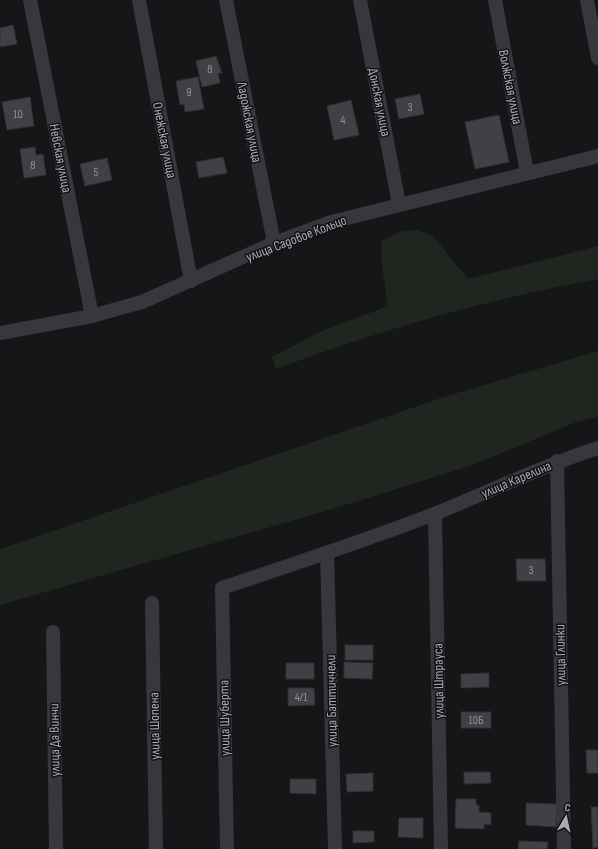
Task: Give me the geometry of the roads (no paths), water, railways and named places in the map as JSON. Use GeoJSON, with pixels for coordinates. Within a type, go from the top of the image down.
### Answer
{"type":"FeatureCollection","features":[{"type":"Feature","properties":{"kind":"street","name":"Невская улица"},"geometry":{"type":"LineString","coordinates":[[30,0],[92,316]]}},
{"type":"Feature","properties":{"kind":"street","name":"Онежская улица"},"geometry":{"type":"LineString","coordinates":[[139,0],[191,281]]}},
{"type":"Feature","properties":{"kind":"street","name":"Ладожская улица"},"geometry":{"type":"LineString","coordinates":[[226,0],[274,243]]}},
{"type":"Feature","properties":{"kind":"street","name":"Донская улица"},"geometry":{"type":"LineString","coordinates":[[360,0],[399,204]]}},
{"type":"Feature","properties":{"kind":"street","name":"Волжская улица"},"geometry":{"type":"LineString","coordinates":[[495,0],[527,173]]}},
{"type":"Feature","properties":{"kind":"street"},"geometry":{"type":"LineString","coordinates":[[587,0],[598,58]]}},
{"type":"Feature","properties":{"kind":"street","name":"улица Садовое Кольцо"},"geometry":{"type":"LineString","coordinates":[[0,333],[92,316],[142,302],[274,243],[332,222],[399,204],[598,156]]}},
{"type":"Feature","properties":{"kind":"street","name":"улица Карелина"},"geometry":{"type":"LineString","coordinates":[[222,588],[328,553],[435,514],[557,461],[598,448]]}},
{"type":"Feature","properties":{"kind":"street","name":"улица Глинки"},"geometry":{"type":"LineString","coordinates":[[557,461],[564,849]]}},
{"type":"Feature","properties":{"kind":"street","name":"улица Штрауса"},"geometry":{"type":"LineString","coordinates":[[435,514],[441,849]]}},
{"type":"Feature","properties":{"kind":"street","name":"улица Баттиччели"},"geometry":{"type":"LineString","coordinates":[[328,553],[334,849]]}},
{"type":"Feature","properties":{"kind":"street","name":"улица Шуберта"},"geometry":{"type":"LineString","coordinates":[[222,588],[226,849]]}},
{"type":"Feature","properties":{"kind":"street","name":"улица Шопена"},"geometry":{"type":"LineString","coordinates":[[152,603],[156,849]]}},
{"type":"Feature","properties":{"kind":"street","name":"улица Да Винчи"},"geometry":{"type":"LineString","coordinates":[[53,632],[56,849]]}}]}
